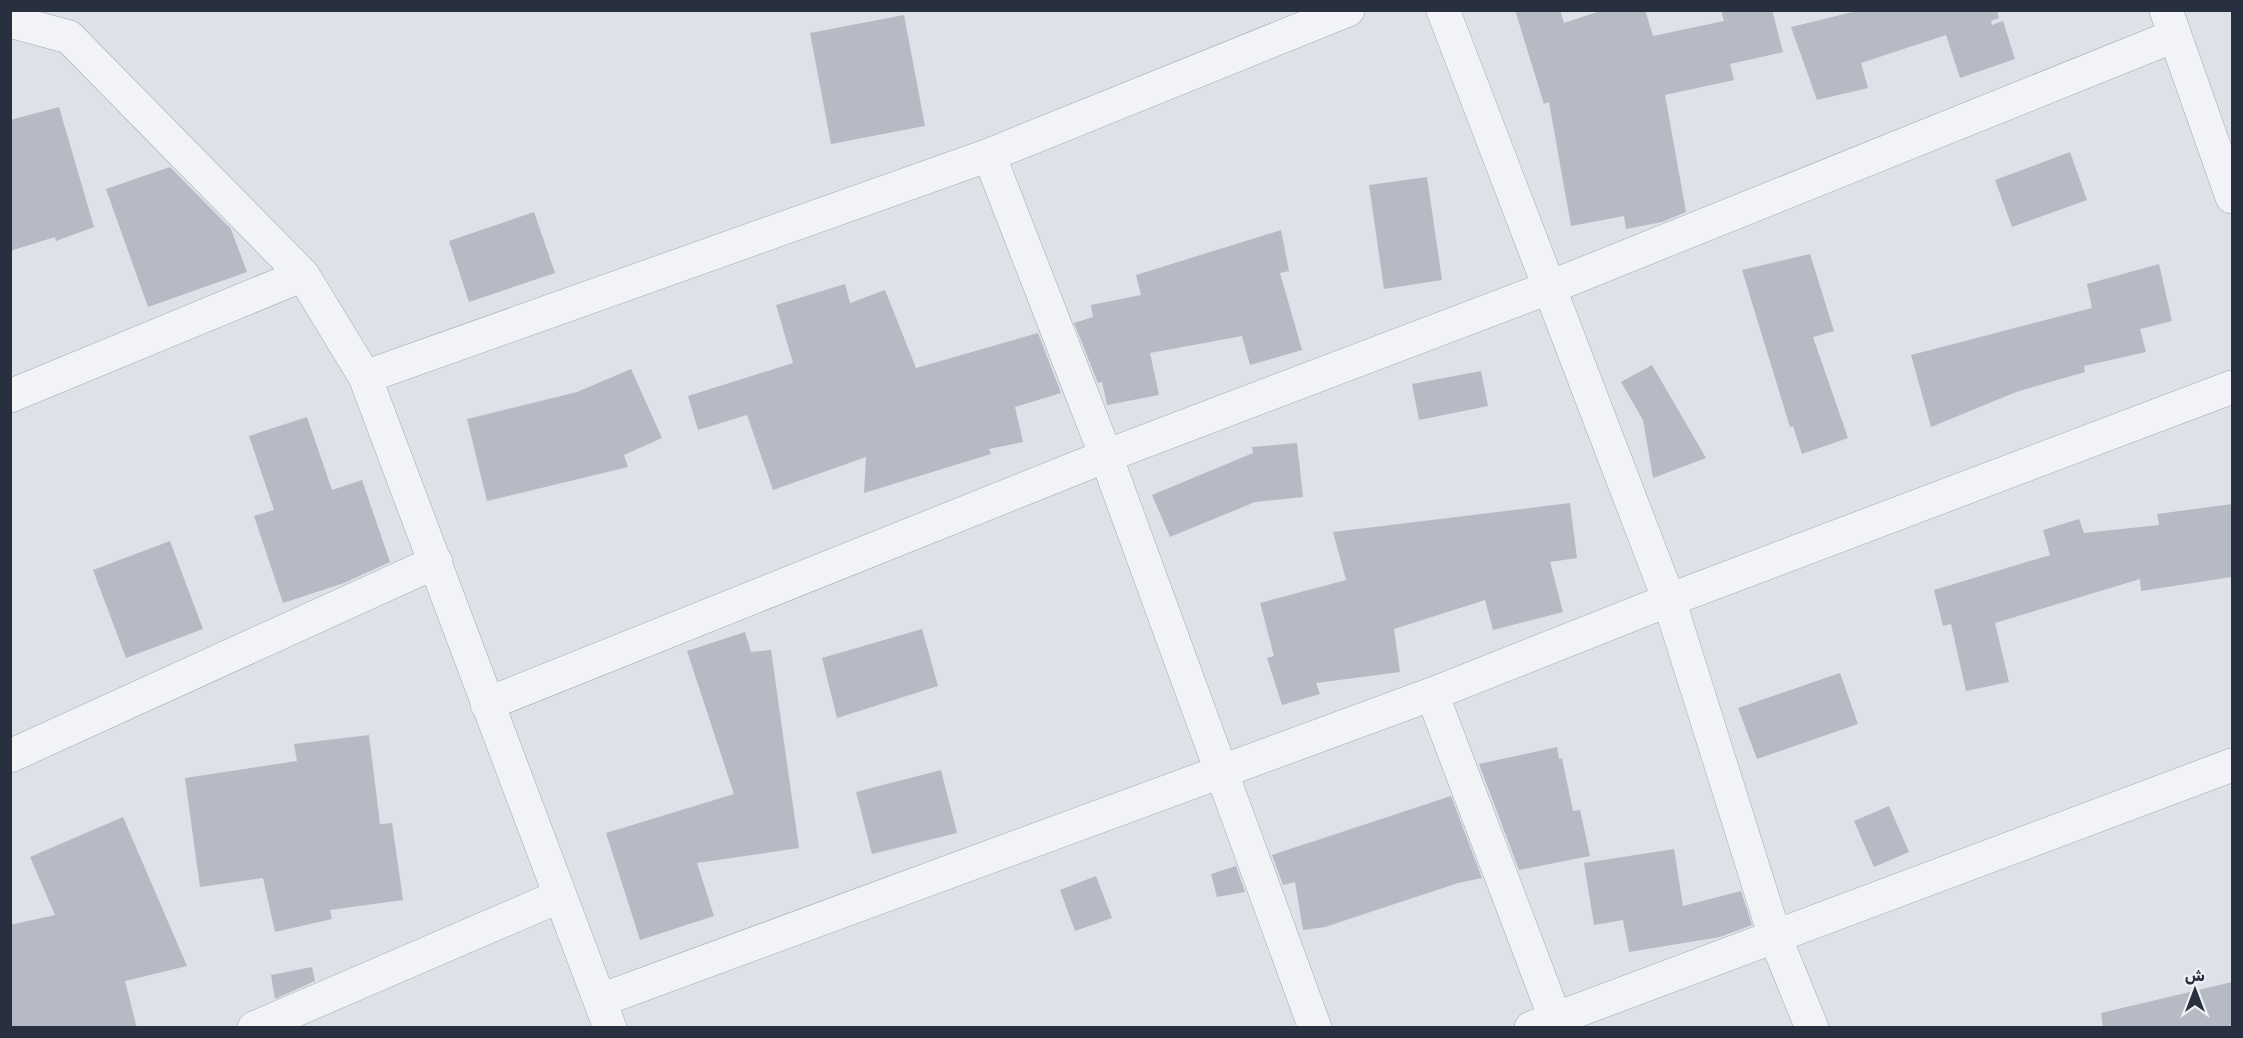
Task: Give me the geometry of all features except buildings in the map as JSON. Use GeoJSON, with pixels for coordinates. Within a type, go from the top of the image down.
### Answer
{"type":"FeatureCollection","features":[{"type":"Feature","properties":{"kind":"street"},"geometry":{"type":"LineString","coordinates":[[365,377],[989,155],[1348,10]]}},
{"type":"Feature","properties":{"kind":"street"},"geometry":{"type":"LineString","coordinates":[[1443,10],[1669,600],[1775,937],[1812,1028]]}},
{"type":"Feature","properties":{"kind":"street"},"geometry":{"type":"LineString","coordinates":[[10,21],[69,37],[303,275],[365,377],[606,1014],[1220,770],[1432,694],[1669,600],[2232,387]]}},
{"type":"Feature","properties":{"kind":"street"},"geometry":{"type":"LineString","coordinates":[[487,704],[1106,456],[1548,288],[2170,23],[2232,197]]}},
{"type":"Feature","properties":{"kind":"street"},"geometry":{"type":"LineString","coordinates":[[989,155],[1106,456],[1315,1028]]}},
{"type":"Feature","properties":{"kind":"street"},"geometry":{"type":"LineString","coordinates":[[10,396],[303,275]]}},
{"type":"Feature","properties":{"kind":"street"},"geometry":{"type":"LineString","coordinates":[[10,756],[436,562]]}},
{"type":"Feature","properties":{"kind":"street"},"geometry":{"type":"LineString","coordinates":[[1432,694],[1543,1023],[2232,765]]}},
{"type":"Feature","properties":{"kind":"street"},"geometry":{"type":"LineString","coordinates":[[254,1028],[560,896]]}}]}
